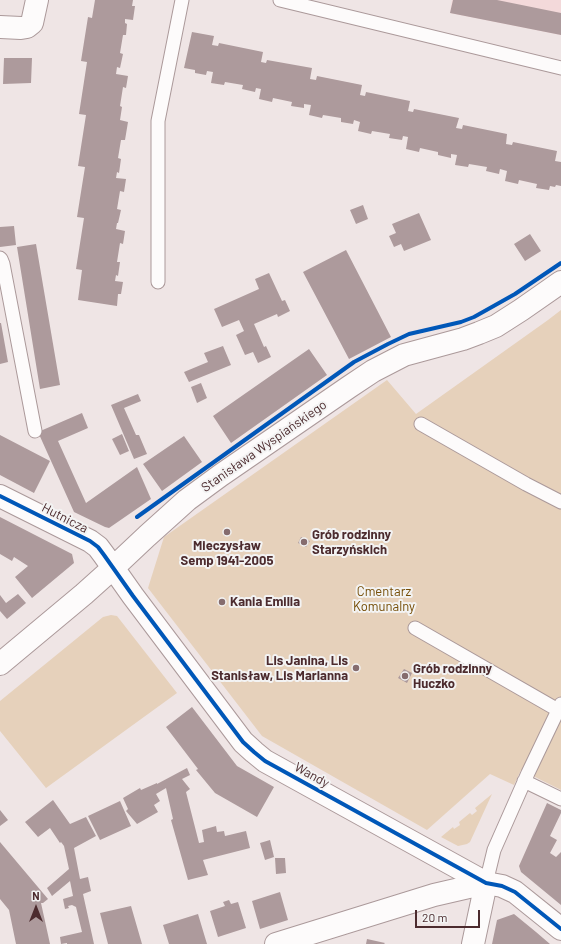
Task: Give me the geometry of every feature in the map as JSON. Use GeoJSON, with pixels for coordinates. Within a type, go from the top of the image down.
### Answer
{"type":"FeatureCollection","features":[{"type":"Feature","properties":{"kind":"street"},"geometry":{"type":"LineString","coordinates":[[0,27],[27,27],[32,23],[37,0]]}},
{"type":"Feature","properties":{"kind":"street","name":"Stanisława Wyspiańskiego"},"geometry":{"type":"LineString","coordinates":[[0,664],[84,594],[187,500],[372,371],[404,354],[463,339],[496,326],[561,282]]}},
{"type":"Feature","properties":{"kind":"street","name":"Hutnicza"},"geometry":{"type":"LineString","coordinates":[[0,496],[90,541],[98,547],[113,568]]}},
{"type":"Feature","properties":{"kind":"street","name":"Wandy"},"geometry":{"type":"LineString","coordinates":[[113,568],[243,742],[254,752],[265,760],[486,883],[502,886],[515,892],[561,929]]}},
{"type":"Feature","properties":{"kind":"street"},"geometry":{"type":"LineString","coordinates":[[276,944],[434,895],[486,883],[473,944]]}},
{"type":"Feature","properties":{"kind":"lane"},"geometry":{"type":"LineString","coordinates":[[158,282],[158,121],[182,0]]}},
{"type":"Feature","properties":{"kind":"lane"},"geometry":{"type":"LineString","coordinates":[[280,0],[561,68]]}},
{"type":"Feature","properties":{"kind":"lane"},"geometry":{"type":"LineString","coordinates":[[0,258],[3,264],[35,431]]}},
{"type":"Feature","properties":{"kind":"lane"},"geometry":{"type":"LineString","coordinates":[[421,424],[526,484],[561,502]]}},
{"type":"Feature","properties":{"kind":"lane"},"geometry":{"type":"LineString","coordinates":[[415,628],[560,707],[524,781],[494,850],[486,883]]}},
{"type":"Feature","properties":{"kind":"lane"},"geometry":{"type":"LineString","coordinates":[[524,781],[561,799]]}},
{"type":"Feature","properties":{"kind":"shaded area"},"geometry":{"type":"Polygon","coordinates":[[[452,0],[561,0],[561,35],[450,13],[452,0]]]}},
{"type":"Feature","properties":{"kind":"green space","name":"Cmentarz Komunalny"},"geometry":{"type":"Polygon","coordinates":[[[561,310],[561,790],[521,770],[514,785],[490,774],[427,830],[262,736],[148,588],[164,537],[387,380],[416,414],[561,310]]]}},
{"type":"Feature","properties":{"kind":"green space"},"geometry":{"type":"Polygon","coordinates":[[[111,615],[117,616],[177,693],[46,788],[0,731],[0,701],[103,617],[111,615]]]}},
{"type":"Feature","properties":{"kind":"green space"},"geometry":{"type":"Polygon","coordinates":[[[492,794],[470,842],[458,846],[441,837],[453,827],[454,829],[460,825],[459,822],[470,813],[472,815],[477,811],[475,808],[492,794]]]}},
{"type":"Feature","properties":{"kind":"building"},"geometry":{"type":"Polygon","coordinates":[[[95,0],[133,0],[132,6],[135,6],[133,20],[125,19],[125,23],[127,24],[126,35],[123,35],[120,53],[123,54],[120,68],[117,67],[116,74],[128,76],[126,88],[123,87],[120,106],[122,107],[120,120],[128,122],[125,140],[121,140],[118,158],[121,159],[119,173],[117,172],[116,178],[126,179],[124,192],[120,191],[117,209],[121,210],[116,229],[125,231],[123,244],[120,243],[117,262],[120,262],[118,276],[116,275],[115,281],[123,282],[121,294],[118,294],[117,306],[78,300],[82,270],[76,269],[84,218],[77,217],[85,167],[78,166],[86,115],[79,114],[87,62],[81,61],[88,17],[92,18],[95,0]]]}},
{"type":"Feature","properties":{"kind":"building"},"geometry":{"type":"Polygon","coordinates":[[[453,0],[497,0],[561,13],[561,35],[450,13],[453,0]]]}},
{"type":"Feature","properties":{"kind":"building"},"geometry":{"type":"Polygon","coordinates":[[[192,32],[214,36],[212,45],[218,46],[219,43],[263,52],[261,62],[266,63],[267,60],[312,68],[310,79],[316,80],[317,76],[362,85],[360,95],[365,96],[366,92],[410,101],[408,111],[413,112],[414,109],[459,118],[456,128],[462,129],[463,125],[507,134],[506,144],[512,145],[513,142],[557,151],[555,161],[561,162],[561,186],[550,186],[549,190],[536,188],[537,184],[519,180],[518,184],[505,181],[507,171],[500,169],[499,174],[486,171],[487,167],[469,164],[468,167],[455,165],[457,155],[451,154],[451,158],[438,155],[438,152],[420,148],[419,152],[406,149],[408,137],[403,136],[402,140],[389,138],[390,134],[372,131],[371,134],[358,131],[360,122],[354,120],[353,124],[341,122],[341,118],[323,115],[322,118],[309,115],[311,105],[304,104],[304,108],[291,106],[292,102],[273,98],[272,102],[259,99],[261,89],[256,88],[255,92],[242,89],[243,85],[225,82],[224,85],[211,83],[213,72],[207,71],[206,75],[195,73],[195,70],[184,68],[192,32]]]}},
{"type":"Feature","properties":{"kind":"building"},"geometry":{"type":"Polygon","coordinates":[[[4,58],[32,58],[31,83],[3,84],[4,58]]]}},
{"type":"Feature","properties":{"kind":"building"},"geometry":{"type":"Polygon","coordinates":[[[363,205],[368,219],[356,224],[350,210],[363,205]]]}},
{"type":"Feature","properties":{"kind":"building"},"geometry":{"type":"Polygon","coordinates":[[[419,213],[431,240],[404,251],[401,244],[394,247],[389,236],[396,233],[392,224],[419,213]]]}},
{"type":"Feature","properties":{"kind":"building"},"geometry":{"type":"Polygon","coordinates":[[[14,226],[16,245],[0,247],[0,227],[14,226]]]}},
{"type":"Feature","properties":{"kind":"building"},"geometry":{"type":"Polygon","coordinates":[[[530,234],[541,251],[525,261],[514,244],[530,234]]]}},
{"type":"Feature","properties":{"kind":"building"},"geometry":{"type":"Polygon","coordinates":[[[36,244],[60,385],[40,389],[17,247],[36,244]]]}},
{"type":"Feature","properties":{"kind":"building"},"geometry":{"type":"Polygon","coordinates":[[[346,250],[391,337],[349,359],[303,272],[346,250]]]}},
{"type":"Feature","properties":{"kind":"building"},"geometry":{"type":"Polygon","coordinates":[[[269,273],[282,301],[285,300],[290,311],[278,317],[277,314],[254,324],[264,347],[266,346],[271,357],[258,363],[253,352],[245,355],[236,335],[244,331],[239,320],[222,327],[214,309],[259,289],[255,279],[269,273]]]}},
{"type":"Feature","properties":{"kind":"building"},"geometry":{"type":"Polygon","coordinates":[[[0,323],[8,362],[0,364],[0,323]]]}},
{"type":"Feature","properties":{"kind":"building"},"geometry":{"type":"Polygon","coordinates":[[[223,346],[231,365],[189,382],[184,372],[208,362],[204,353],[223,346]]]}},
{"type":"Feature","properties":{"kind":"building"},"geometry":{"type":"Polygon","coordinates":[[[309,349],[327,375],[231,443],[213,416],[309,349]]]}},
{"type":"Feature","properties":{"kind":"building"},"geometry":{"type":"Polygon","coordinates":[[[201,383],[207,398],[197,403],[191,387],[201,383]]]}},
{"type":"Feature","properties":{"kind":"building"},"geometry":{"type":"Polygon","coordinates":[[[138,394],[141,401],[124,408],[136,435],[139,435],[147,454],[134,459],[111,405],[138,394]]]}},
{"type":"Feature","properties":{"kind":"building"},"geometry":{"type":"Polygon","coordinates":[[[82,413],[88,428],[58,441],[86,503],[137,467],[151,499],[109,528],[74,512],[38,432],[82,413]]]}},
{"type":"Feature","properties":{"kind":"building"},"geometry":{"type":"Polygon","coordinates":[[[122,434],[129,451],[120,455],[112,439],[122,434]]]}},
{"type":"Feature","properties":{"kind":"building"},"geometry":{"type":"Polygon","coordinates":[[[0,435],[50,461],[34,493],[0,475],[0,435]]]}},
{"type":"Feature","properties":{"kind":"building"},"geometry":{"type":"Polygon","coordinates":[[[184,436],[202,462],[162,491],[143,464],[184,436]]]}},
{"type":"Feature","properties":{"kind":"building"},"geometry":{"type":"Polygon","coordinates":[[[0,517],[72,554],[74,563],[32,598],[15,577],[28,566],[14,557],[12,561],[0,554],[0,517]]]}},
{"type":"Feature","properties":{"kind":"building","name":"Grób rodzinny Starzyńskich"},"geometry":{"type":"Polygon","coordinates":[[[301,537],[310,541],[306,547],[298,543],[301,537]]]}},
{"type":"Feature","properties":{"kind":"building"},"geometry":{"type":"Polygon","coordinates":[[[18,594],[26,603],[7,619],[0,611],[0,595],[6,603],[18,594]]]}},
{"type":"Feature","properties":{"kind":"building","name":"Grób rodzinny Huczko"},"geometry":{"type":"Polygon","coordinates":[[[404,669],[412,673],[407,683],[398,678],[404,669]]]}},
{"type":"Feature","properties":{"kind":"building"},"geometry":{"type":"Polygon","coordinates":[[[192,707],[237,766],[274,787],[257,817],[215,793],[196,770],[198,769],[166,727],[192,707]]]}},
{"type":"Feature","properties":{"kind":"building"},"geometry":{"type":"Polygon","coordinates":[[[187,768],[190,775],[182,779],[190,789],[186,792],[199,843],[204,842],[202,830],[216,826],[217,832],[224,831],[225,836],[246,831],[250,848],[203,860],[208,875],[188,880],[171,820],[173,819],[166,788],[156,794],[160,801],[154,805],[158,812],[137,824],[126,811],[128,809],[123,798],[140,788],[141,790],[157,784],[187,768]]]}},
{"type":"Feature","properties":{"kind":"building"},"geometry":{"type":"Polygon","coordinates":[[[53,800],[70,824],[86,817],[96,836],[74,848],[80,879],[88,877],[91,891],[83,894],[94,944],[61,944],[60,937],[82,932],[76,907],[72,905],[65,909],[63,899],[73,896],[70,881],[52,896],[47,888],[69,869],[64,846],[61,842],[60,843],[50,828],[38,837],[25,822],[53,800]]]}},
{"type":"Feature","properties":{"kind":"building"},"geometry":{"type":"Polygon","coordinates":[[[120,801],[131,826],[100,840],[88,816],[120,801]]]}},
{"type":"Feature","properties":{"kind":"building"},"geometry":{"type":"Polygon","coordinates":[[[547,803],[561,810],[550,836],[557,840],[550,853],[556,857],[561,852],[561,905],[521,872],[519,866],[547,803]]]}},
{"type":"Feature","properties":{"kind":"building"},"geometry":{"type":"Polygon","coordinates":[[[0,810],[8,820],[0,826],[0,810]]]}},
{"type":"Feature","properties":{"kind":"building"},"geometry":{"type":"Polygon","coordinates":[[[270,840],[274,857],[265,860],[260,843],[270,840]]]}},
{"type":"Feature","properties":{"kind":"building"},"geometry":{"type":"Polygon","coordinates":[[[0,842],[48,899],[41,903],[50,944],[16,944],[9,910],[0,899],[0,842]]]}},
{"type":"Feature","properties":{"kind":"building"},"geometry":{"type":"Polygon","coordinates":[[[275,858],[285,858],[286,873],[276,874],[275,858]]]}},
{"type":"Feature","properties":{"kind":"building"},"geometry":{"type":"Polygon","coordinates":[[[280,892],[288,920],[260,929],[252,901],[280,892]]]}},
{"type":"Feature","properties":{"kind":"building"},"geometry":{"type":"Polygon","coordinates":[[[229,900],[231,904],[238,902],[246,928],[218,937],[210,911],[225,906],[223,902],[229,900]]]}},
{"type":"Feature","properties":{"kind":"building"},"geometry":{"type":"Polygon","coordinates":[[[131,906],[142,944],[108,944],[100,913],[131,906]]]}},
{"type":"Feature","properties":{"kind":"building"},"geometry":{"type":"Polygon","coordinates":[[[198,914],[207,944],[169,944],[163,925],[198,914]]]}},
{"type":"Feature","properties":{"kind":"building"},"geometry":{"type":"Polygon","coordinates":[[[514,914],[550,944],[492,944],[497,920],[514,914]]]}},
{"type":"Feature","properties":{"kind":"building"},"geometry":{"type":"Polygon","coordinates":[[[367,939],[385,943],[366,944],[367,939]]]}},
{"type":"Feature","properties":{"kind":"cycle path"},"geometry":{"type":"LineString","coordinates":[[137,517],[354,362],[409,334],[461,322],[474,317],[515,294],[561,263]]}},
{"type":"Feature","properties":{"kind":"cycle path"},"geometry":{"type":"LineString","coordinates":[[0,496],[90,541],[98,547],[243,742],[265,761],[486,883],[502,886],[515,892],[561,929]]}},
{"type":"Feature","properties":{"kind":"place","name":"Mieczysław Semp 1941-2005"},"geometry":{"type":"Point","coordinates":[227,532]}},
{"type":"Feature","properties":{"kind":"place","name":"Grób rodzinny Starzyńskich"},"geometry":{"type":"Point","coordinates":[304,542]}},
{"type":"Feature","properties":{"kind":"place","name":"Kania Emilia"},"geometry":{"type":"Point","coordinates":[222,602]}},
{"type":"Feature","properties":{"kind":"place","name":"Lis Janina, Lis Stanisław, Lis Marianna"},"geometry":{"type":"Point","coordinates":[356,668]}},
{"type":"Feature","properties":{"kind":"place","name":"Grób rodzinny Huczko"},"geometry":{"type":"Point","coordinates":[405,676]}}]}
